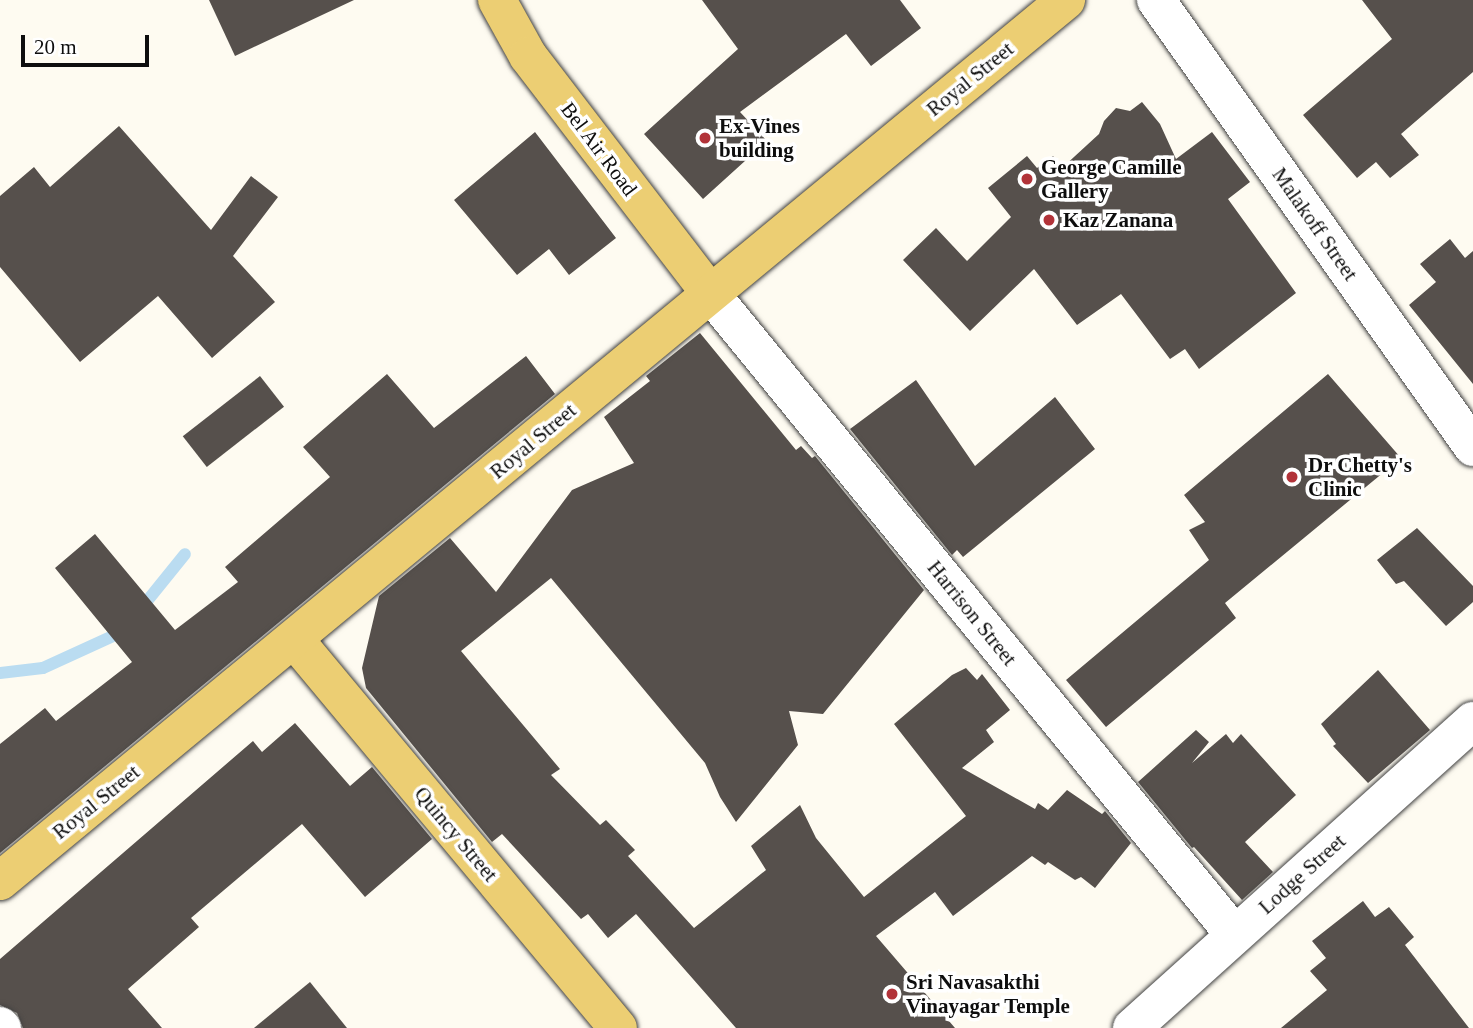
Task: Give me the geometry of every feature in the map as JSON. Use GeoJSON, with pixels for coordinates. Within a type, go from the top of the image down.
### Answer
{"type":"FeatureCollection","features":[{"type":"Feature","properties":{"kind":"main road","name":"Bel Air Road"},"geometry":{"type":"LineString","coordinates":[[497,0],[528,56],[710,293]]}},
{"type":"Feature","properties":{"kind":"main road","name":"Royal Street"},"geometry":{"type":"LineString","coordinates":[[0,881],[1066,0]]}},
{"type":"Feature","properties":{"kind":"main road","name":"Quincy Street"},"geometry":{"type":"LineString","coordinates":[[294,639],[618,1028]]}},
{"type":"Feature","properties":{"kind":"street","name":"Malakoff Street"},"geometry":{"type":"LineString","coordinates":[[1156,0],[1473,447]]}},
{"type":"Feature","properties":{"kind":"street","name":"Harrison Street"},"geometry":{"type":"LineString","coordinates":[[710,293],[1234,934]]}},
{"type":"Feature","properties":{"kind":"street","name":"Lodge Street"},"geometry":{"type":"LineString","coordinates":[[1132,1028],[1473,721]]}},
{"type":"Feature","properties":{"kind":"building"},"geometry":{"type":"Polygon","coordinates":[[[209,0],[354,0],[235,56],[209,0]]]}},
{"type":"Feature","properties":{"kind":"building"},"geometry":{"type":"Polygon","coordinates":[[[702,0],[900,0],[921,28],[871,66],[846,34],[740,112],[767,141],[703,199],[644,134],[738,49],[702,0]]]}},
{"type":"Feature","properties":{"kind":"building"},"geometry":{"type":"Polygon","coordinates":[[[1362,0],[1473,0],[1473,72],[1401,134],[1419,155],[1390,178],[1376,162],[1357,178],[1303,115],[1392,39],[1362,0]]]}},
{"type":"Feature","properties":{"kind":"building"},"geometry":{"type":"Polygon","coordinates":[[[1142,102],[1160,124],[1176,159],[1212,132],[1250,182],[1228,199],[1296,293],[1199,369],[1185,349],[1170,359],[1121,294],[1077,325],[1034,269],[970,331],[903,260],[936,228],[967,261],[1011,217],[988,188],[1027,156],[1037,168],[1053,156],[1062,168],[1099,134],[1104,121],[1116,108],[1130,111],[1142,102]]]}},
{"type":"Feature","properties":{"kind":"building"},"geometry":{"type":"Polygon","coordinates":[[[119,126],[211,230],[251,176],[278,197],[233,256],[275,302],[212,358],[158,296],[80,362],[0,267],[0,196],[34,167],[50,187],[119,126]]]}},
{"type":"Feature","properties":{"kind":"building"},"geometry":{"type":"Polygon","coordinates":[[[535,132],[616,238],[569,275],[549,249],[517,275],[454,200],[535,132]]]}},
{"type":"Feature","properties":{"kind":"building"},"geometry":{"type":"Polygon","coordinates":[[[1450,239],[1465,258],[1473,251],[1473,384],[1409,305],[1436,282],[1420,264],[1450,239]]]}},
{"type":"Feature","properties":{"kind":"building"},"geometry":{"type":"Polygon","coordinates":[[[700,333],[796,450],[801,446],[812,458],[815,456],[924,590],[823,714],[789,711],[798,745],[736,822],[720,797],[705,763],[551,578],[461,651],[560,769],[551,775],[600,825],[606,820],[635,850],[628,856],[694,928],[766,870],[751,846],[800,805],[816,838],[864,897],[966,816],[894,724],[952,675],[966,668],[977,680],[982,674],[1010,710],[986,730],[994,742],[962,768],[1035,809],[1038,803],[1048,810],[1067,790],[1102,814],[1105,811],[1131,843],[1095,888],[1081,877],[1075,880],[1048,862],[1045,865],[1032,856],[953,916],[935,892],[876,936],[955,1028],[736,1028],[636,914],[608,938],[588,914],[581,919],[502,834],[492,842],[366,688],[362,668],[379,596],[450,538],[496,592],[572,490],[634,463],[604,417],[650,381],[646,376],[700,333]]]}},
{"type":"Feature","properties":{"kind":"building"},"geometry":{"type":"Polygon","coordinates":[[[526,356],[555,394],[0,853],[0,744],[45,708],[56,721],[132,662],[55,568],[95,534],[175,630],[238,582],[225,567],[330,477],[303,447],[387,374],[434,428],[526,356]]]}},
{"type":"Feature","properties":{"kind":"building","name":"Dr Chetty's Clinic"},"geometry":{"type":"Polygon","coordinates":[[[1328,374],[1401,458],[1225,603],[1236,618],[1106,727],[1066,680],[1209,560],[1189,530],[1205,522],[1184,495],[1328,374]]]}},
{"type":"Feature","properties":{"kind":"building"},"geometry":{"type":"Polygon","coordinates":[[[260,376],[284,407],[207,467],[183,436],[260,376]]]}},
{"type":"Feature","properties":{"kind":"building"},"geometry":{"type":"Polygon","coordinates":[[[916,380],[975,466],[1055,397],[1095,449],[963,557],[957,550],[952,555],[850,429],[916,380]]]}},
{"type":"Feature","properties":{"kind":"building"},"geometry":{"type":"Polygon","coordinates":[[[1417,528],[1473,586],[1473,602],[1446,626],[1404,581],[1396,584],[1377,560],[1417,528]]]}},
{"type":"Feature","properties":{"kind":"building"},"geometry":{"type":"Polygon","coordinates":[[[1378,670],[1430,730],[1368,783],[1333,746],[1336,744],[1321,724],[1378,670]]]}},
{"type":"Feature","properties":{"kind":"building"},"geometry":{"type":"Polygon","coordinates":[[[295,723],[350,786],[372,767],[432,839],[365,897],[302,824],[191,918],[199,927],[128,989],[162,1028],[23,1028],[17,1013],[0,1005],[0,959],[253,741],[262,752],[295,723]]]}},
{"type":"Feature","properties":{"kind":"building"},"geometry":{"type":"Polygon","coordinates":[[[1196,730],[1209,742],[1192,763],[1226,734],[1233,743],[1241,734],[1296,795],[1245,842],[1273,872],[1242,900],[1194,847],[1192,848],[1138,782],[1196,730]]]}},
{"type":"Feature","properties":{"kind":"building"},"geometry":{"type":"Polygon","coordinates":[[[1363,901],[1375,917],[1389,907],[1414,937],[1405,945],[1469,1028],[1281,1028],[1327,990],[1310,971],[1326,958],[1312,941],[1363,901]]]}},
{"type":"Feature","properties":{"kind":"building"},"geometry":{"type":"Polygon","coordinates":[[[310,982],[347,1028],[254,1028],[310,982]]]}},
{"type":"Feature","properties":{"kind":"waterway"},"geometry":{"type":"LineString","coordinates":[[139,611],[185,554]]}},
{"type":"Feature","properties":{"kind":"waterway"},"geometry":{"type":"LineString","coordinates":[[0,673],[43,668],[124,631]]}},
{"type":"Feature","properties":{"kind":"place","name":"Ex-Vines building"},"geometry":{"type":"Point","coordinates":[705,138]}},
{"type":"Feature","properties":{"kind":"place","name":"George Camille Gallery"},"geometry":{"type":"Point","coordinates":[1027,179]}},
{"type":"Feature","properties":{"kind":"place","name":"Kaz Zanana"},"geometry":{"type":"Point","coordinates":[1049,220]}},
{"type":"Feature","properties":{"kind":"place","name":"Dr Chetty's Clinic"},"geometry":{"type":"Point","coordinates":[1292,477]}},
{"type":"Feature","properties":{"kind":"place","name":"Sri Navasakthi Vinayagar Temple"},"geometry":{"type":"Point","coordinates":[892,994]}}]}
